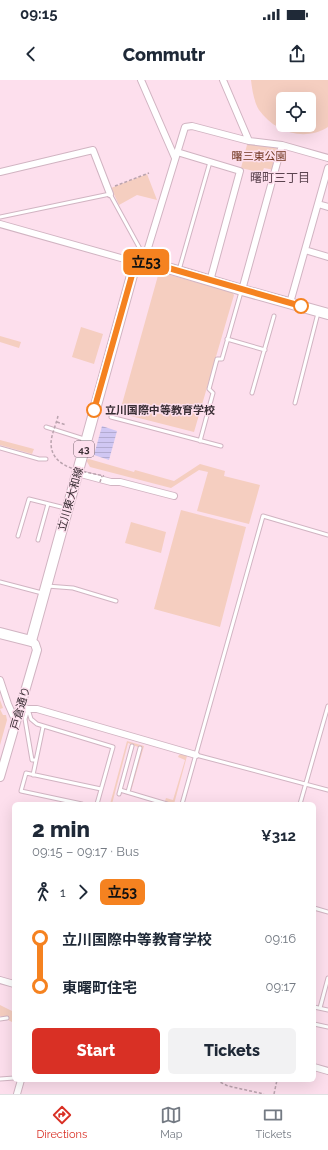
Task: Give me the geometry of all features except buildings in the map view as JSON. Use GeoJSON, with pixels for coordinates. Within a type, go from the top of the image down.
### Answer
{"type":"FeatureCollection","features":[{"type":"Feature","properties":{"kind":"main road"},"geometry":{"type":"LineString","coordinates":[[144,260],[178,272],[323,313]]}},
{"type":"Feature","properties":{"kind":"main road","name":"立川東大和線"},"geometry":{"type":"LineString","coordinates":[[30,641],[134,268],[144,260]]}},
{"type":"Feature","properties":{"kind":"main road"},"geometry":{"type":"LineString","coordinates":[[0,634],[30,641]]}},
{"type":"Feature","properties":{"kind":"street"},"geometry":{"type":"LineString","coordinates":[[140,80],[176,155]]}},
{"type":"Feature","properties":{"kind":"street"},"geometry":{"type":"LineString","coordinates":[[223,80],[249,141]]}},
{"type":"Feature","properties":{"kind":"street"},"geometry":{"type":"LineString","coordinates":[[0,224],[135,262],[144,260],[185,127],[192,126],[249,141],[282,145],[328,158]]}},
{"type":"Feature","properties":{"kind":"street"},"geometry":{"type":"LineString","coordinates":[[242,290],[282,145]]}},
{"type":"Feature","properties":{"kind":"street"},"geometry":{"type":"LineString","coordinates":[[0,172],[93,150],[109,191]]}},
{"type":"Feature","properties":{"kind":"street"},"geometry":{"type":"LineString","coordinates":[[176,155],[210,162],[240,171],[210,281]]}},
{"type":"Feature","properties":{"kind":"street"},"geometry":{"type":"LineString","coordinates":[[290,303],[328,168]]}},
{"type":"Feature","properties":{"kind":"street"},"geometry":{"type":"LineString","coordinates":[[318,204],[328,207]]}},
{"type":"Feature","properties":{"kind":"street"},"geometry":{"type":"LineString","coordinates":[[305,250],[328,257]]}},
{"type":"Feature","properties":{"kind":"street"},"geometry":{"type":"LineString","coordinates":[[77,473],[174,496]]}},
{"type":"Feature","properties":{"kind":"street","name":"戸倉通り"},"geometry":{"type":"LineString","coordinates":[[0,777],[16,722],[24,708],[37,650],[35,644],[30,641]]}},
{"type":"Feature","properties":{"kind":"street"},"geometry":{"type":"LineString","coordinates":[[0,680],[16,722]]}},
{"type":"Feature","properties":{"kind":"street"},"geometry":{"type":"LineString","coordinates":[[24,708],[37,708],[196,755]]}},
{"type":"Feature","properties":{"kind":"street"},"geometry":{"type":"LineString","coordinates":[[0,980],[12,983]]}},
{"type":"Feature","properties":{"kind":"street"},"geometry":{"type":"LineString","coordinates":[[316,1068],[328,1071]]}},
{"type":"Feature","properties":{"kind":"street"},"geometry":{"type":"LineString","coordinates":[[17,1094],[20,1082]]}},
{"type":"Feature","properties":{"kind":"lane"},"geometry":{"type":"LineString","coordinates":[[178,272],[210,162]]}},
{"type":"Feature","properties":{"kind":"lane"},"geometry":{"type":"LineString","coordinates":[[0,217],[109,191],[144,260]]}},
{"type":"Feature","properties":{"kind":"lane"},"geometry":{"type":"LineString","coordinates":[[200,441],[213,394],[209,389],[217,359],[222,359],[242,290]]}},
{"type":"Feature","properties":{"kind":"lane"},"geometry":{"type":"LineString","coordinates":[[295,403],[323,313]]}},
{"type":"Feature","properties":{"kind":"lane"},"geometry":{"type":"LineString","coordinates":[[252,393],[274,316]]}},
{"type":"Feature","properties":{"kind":"lane"},"geometry":{"type":"LineString","coordinates":[[227,339],[264,350]]}},
{"type":"Feature","properties":{"kind":"lane"},"geometry":{"type":"LineString","coordinates":[[110,417],[221,446]]}},
{"type":"Feature","properties":{"kind":"lane"},"geometry":{"type":"LineString","coordinates":[[46,427],[86,439]]}},
{"type":"Feature","properties":{"kind":"lane"},"geometry":{"type":"LineString","coordinates":[[0,448],[39,459],[46,458]]}},
{"type":"Feature","properties":{"kind":"lane"},"geometry":{"type":"LineString","coordinates":[[18,536],[29,499],[67,509]]}},
{"type":"Feature","properties":{"kind":"lane"},"geometry":{"type":"LineString","coordinates":[[38,540],[48,504]]}},
{"type":"Feature","properties":{"kind":"lane"},"geometry":{"type":"LineString","coordinates":[[183,802],[263,516],[328,534]]}},
{"type":"Feature","properties":{"kind":"lane"},"geometry":{"type":"LineString","coordinates":[[0,582],[45,590],[53,587],[73,588],[116,601]]}},
{"type":"Feature","properties":{"kind":"lane"},"geometry":{"type":"LineString","coordinates":[[300,802],[328,706]]}},
{"type":"Feature","properties":{"kind":"lane"},"geometry":{"type":"LineString","coordinates":[[24,708],[33,722],[113,747],[98,802]]}},
{"type":"Feature","properties":{"kind":"lane"},"geometry":{"type":"LineString","coordinates":[[24,708],[32,760],[36,760]]}},
{"type":"Feature","properties":{"kind":"lane"},"geometry":{"type":"LineString","coordinates":[[33,774],[43,726]]}},
{"type":"Feature","properties":{"kind":"lane"},"geometry":{"type":"LineString","coordinates":[[119,794],[132,746]]}},
{"type":"Feature","properties":{"kind":"lane"},"geometry":{"type":"LineString","coordinates":[[128,792],[140,748]]}},
{"type":"Feature","properties":{"kind":"lane"},"geometry":{"type":"LineString","coordinates":[[196,755],[328,790]]}},
{"type":"Feature","properties":{"kind":"lane"},"geometry":{"type":"LineString","coordinates":[[73,802],[21,791],[26,774],[33,774],[102,789]]}},
{"type":"Feature","properties":{"kind":"lane"},"geometry":{"type":"LineString","coordinates":[[120,790],[160,802]]}},
{"type":"Feature","properties":{"kind":"lane"},"geometry":{"type":"LineString","coordinates":[[316,909],[328,912]]}},
{"type":"Feature","properties":{"kind":"lane"},"geometry":{"type":"LineString","coordinates":[[320,1008],[328,978]]}},
{"type":"Feature","properties":{"kind":"lane"},"geometry":{"type":"LineString","coordinates":[[316,1007],[328,1010]]}},
{"type":"Feature","properties":{"kind":"lane"},"geometry":{"type":"LineString","coordinates":[[0,1019],[7,1018]]}},
{"type":"Feature","properties":{"kind":"lane"},"geometry":{"type":"LineString","coordinates":[[316,1024],[328,1027]]}},
{"type":"Feature","properties":{"kind":"lane"},"geometry":{"type":"LineString","coordinates":[[0,1079],[12,1078]]}},
{"type":"Feature","properties":{"kind":"path"},"geometry":{"type":"LineString","coordinates":[[109,191],[149,173]]}},
{"type":"Feature","properties":{"kind":"path"},"geometry":{"type":"LineString","coordinates":[[58,416],[51,444],[54,455],[58,461],[68,466],[103,476],[100,482]]}},
{"type":"Feature","properties":{"kind":"path"},"geometry":{"type":"LineString","coordinates":[[57,422],[66,425]]}},
{"type":"Feature","properties":{"kind":"path"},"geometry":{"type":"LineString","coordinates":[[220,1082],[228,1086],[264,1094]]}},
{"type":"Feature","properties":{"kind":"path"},"geometry":{"type":"LineString","coordinates":[[274,1094],[277,1082]]}},
{"type":"Feature","properties":{"kind":"green space"},"geometry":{"type":"Polygon","coordinates":[[[251,80],[328,80],[328,127],[316,132],[316,92],[276,92],[276,126],[259,110],[251,80]]]}},
{"type":"Feature","properties":{"kind":"green space"},"geometry":{"type":"Polygon","coordinates":[[[290,132],[316,132],[309,134],[290,132]]]}},
{"type":"Feature","properties":{"kind":"green space","name":"曙三東公園"},"geometry":{"type":"Polygon","coordinates":[[[248,141],[281,146],[274,170],[264,168],[262,173],[241,168],[248,141]]]}},
{"type":"Feature","properties":{"kind":"green space"},"geometry":{"type":"Polygon","coordinates":[[[147,174],[157,200],[137,195],[119,205],[111,188],[147,174]]]}},
{"type":"Feature","properties":{"kind":"green space"},"geometry":{"type":"Polygon","coordinates":[[[159,272],[232,292],[234,295],[194,432],[127,415],[122,404],[159,272]]]}},
{"type":"Feature","properties":{"kind":"green space"},"geometry":{"type":"Polygon","coordinates":[[[81,327],[103,334],[94,364],[72,357],[81,327]]]}},
{"type":"Feature","properties":{"kind":"green space"},"geometry":{"type":"Polygon","coordinates":[[[0,336],[21,342],[19,348],[0,342],[0,336]]]}},
{"type":"Feature","properties":{"kind":"green space"},"geometry":{"type":"Polygon","coordinates":[[[0,440],[34,449],[32,454],[0,445],[0,440]]]}},
{"type":"Feature","properties":{"kind":"green space"},"geometry":{"type":"Polygon","coordinates":[[[89,459],[134,472],[135,470],[174,481],[200,464],[225,471],[224,476],[260,485],[249,524],[197,511],[208,472],[199,470],[171,488],[90,467],[86,460],[89,459]]]}},
{"type":"Feature","properties":{"kind":"green space"},"geometry":{"type":"Polygon","coordinates":[[[181,510],[246,527],[220,627],[154,609],[181,510]]]}},
{"type":"Feature","properties":{"kind":"green space"},"geometry":{"type":"Polygon","coordinates":[[[131,522],[166,532],[161,553],[125,543],[131,522]]]}},
{"type":"Feature","properties":{"kind":"green space"},"geometry":{"type":"Polygon","coordinates":[[[0,700],[3,708],[0,709],[0,700]]]}},
{"type":"Feature","properties":{"kind":"green space"},"geometry":{"type":"Polygon","coordinates":[[[0,709],[3,715],[6,715],[7,720],[0,745],[0,709]]]}},
{"type":"Feature","properties":{"kind":"green space"},"geometry":{"type":"Polygon","coordinates":[[[127,741],[144,746],[131,791],[129,791],[141,747],[128,743],[113,802],[111,802],[127,741]]]}},
{"type":"Feature","properties":{"kind":"green space"},"geometry":{"type":"Polygon","coordinates":[[[181,754],[187,756],[175,802],[168,802],[165,801],[166,798],[173,800],[185,760],[178,757],[181,754]]]}},
{"type":"Feature","properties":{"kind":"green space"},"geometry":{"type":"Polygon","coordinates":[[[0,1005],[12,1011],[12,1022],[0,1016],[0,1005]]]}},
{"type":"Feature","properties":{"kind":"shaded area"},"geometry":{"type":"Polygon","coordinates":[[[102,426],[117,431],[109,460],[94,455],[102,426]]]}},
{"type":"Feature","properties":{"kind":"bus line","name":"立53"},"geometry":{"type":"LineString","coordinates":[[94,410],[134,268],[144,261],[301,306]]}},
{"type":"Feature","properties":{"kind":"place","name":"立川国際中等教育学校"},"geometry":{"type":"Point","coordinates":[94,410]}},
{"type":"Feature","properties":{"kind":"district","name":"曙町三丁目"},"geometry":{"type":"Point","coordinates":[280,178]}}]}
